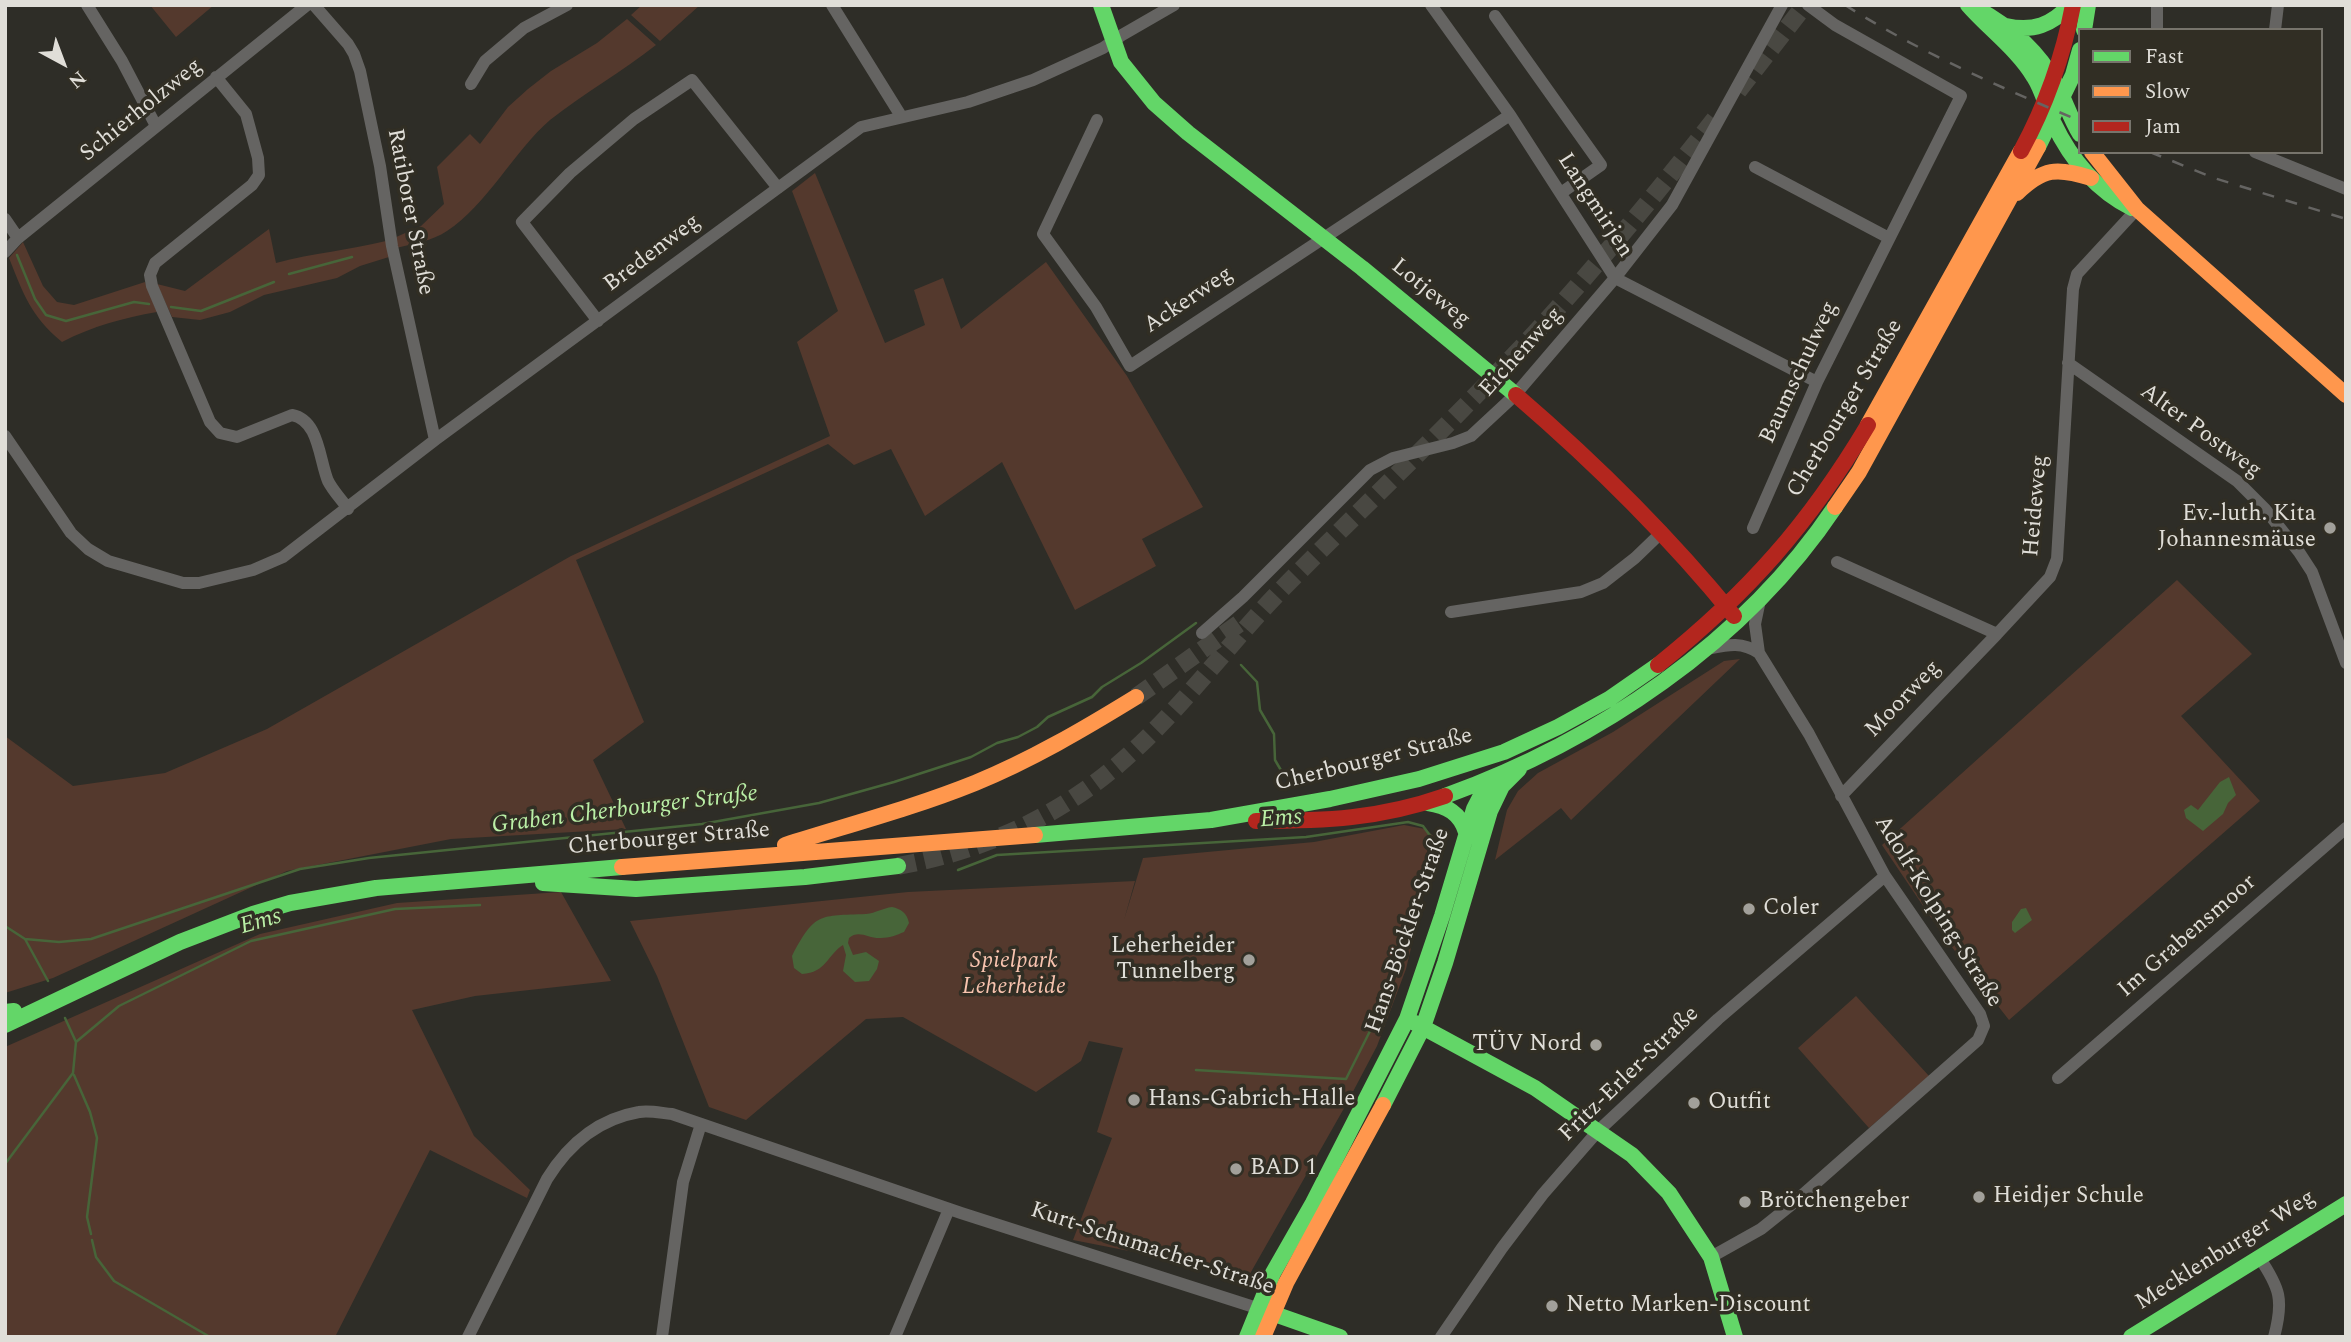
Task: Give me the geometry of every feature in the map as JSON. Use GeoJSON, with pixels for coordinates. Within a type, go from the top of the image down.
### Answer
{"type":"FeatureCollection","features":[{"type":"Feature","properties":{"kind":"main road","name":"Lotjeweg"},"geometry":{"type":"LineString","coordinates":[[1101,5],[1112,42],[1125,68],[1162,112],[1466,353],[1598,468],[1692,564],[1733,615]]}},
{"type":"Feature","properties":{"kind":"main road"},"geometry":{"type":"LineString","coordinates":[[1970,5],[2006,26],[2026,44],[2053,79],[2078,130]]}},
{"type":"Feature","properties":{"kind":"main road"},"geometry":{"type":"LineString","coordinates":[[1970,5],[2033,76],[2045,99],[2052,122],[2071,153],[2091,178],[2114,199],[2137,209]]}},
{"type":"Feature","properties":{"kind":"main road"},"geometry":{"type":"LineString","coordinates":[[2006,26],[2027,31],[2040,29],[2056,20],[2071,5]]}},
{"type":"Feature","properties":{"kind":"main road","name":"Cherbourger Straße"},"geometry":{"type":"LineString","coordinates":[[8,1012],[97,979],[221,927],[287,903],[324,895],[373,888],[1211,820],[1330,821],[1373,816],[1428,803],[1530,761],[1611,718],[1703,650],[1821,500],[1845,463],[1998,192],[2045,99],[2068,36],[2071,5]]}},
{"type":"Feature","properties":{"kind":"main road"},"geometry":{"type":"LineString","coordinates":[[2084,28],[2088,5]]}},
{"type":"Feature","properties":{"kind":"main road","name":"Cherbourger Straße"},"geometry":{"type":"LineString","coordinates":[[1211,820],[1372,790],[1471,764],[1519,745],[1566,724],[1608,699],[1733,615],[1760,600],[1808,547],[1834,511],[1876,441],[2052,122],[2078,56]]}},
{"type":"Feature","properties":{"kind":"main road"},"geometry":{"type":"LineString","coordinates":[[2094,154],[2137,209],[2346,395]]}},
{"type":"Feature","properties":{"kind":"main road"},"geometry":{"type":"LineString","coordinates":[[2007,203],[2029,181],[2043,172],[2055,169],[2091,178]]}},
{"type":"Feature","properties":{"kind":"main road"},"geometry":{"type":"LineString","coordinates":[[737,858],[827,834],[975,783],[1072,737],[1136,697]]}},
{"type":"Feature","properties":{"kind":"main road","name":"Hans-Böckler-Straße"},"geometry":{"type":"LineString","coordinates":[[1263,1337],[1273,1273],[1313,1203],[1407,1019],[1474,809],[1503,759],[1519,745]]}},
{"type":"Feature","properties":{"kind":"main road","name":"Hans-Böckler-Straße"},"geometry":{"type":"LineString","coordinates":[[1247,1337],[1286,1283],[1335,1196],[1423,1027],[1495,799],[1513,773],[1530,761]]}},
{"type":"Feature","properties":{"kind":"main road"},"geometry":{"type":"LineString","coordinates":[[1471,764],[1484,772],[1495,799]]}},
{"type":"Feature","properties":{"kind":"main road"},"geometry":{"type":"LineString","coordinates":[[1428,803],[1447,807],[1455,813],[1464,824],[1466,832]]}},
{"type":"Feature","properties":{"kind":"main road"},"geometry":{"type":"LineString","coordinates":[[487,879],[636,889],[805,877],[898,866]]}},
{"type":"Feature","properties":{"kind":"main road","name":"Cherbourger Straße"},"geometry":{"type":"LineString","coordinates":[[5,1026],[44,1009],[97,979]]}},
{"type":"Feature","properties":{"kind":"main road","name":"Cherbourger Straße"},"geometry":{"type":"LineString","coordinates":[[5,1033],[46,1014],[97,979]]}},
{"type":"Feature","properties":{"kind":"main road"},"geometry":{"type":"LineString","coordinates":[[1407,1019],[1535,1088],[1632,1155],[1669,1193],[1711,1257],[1735,1337]]}},
{"type":"Feature","properties":{"kind":"main road","name":"Mecklenburger Weg"},"geometry":{"type":"LineString","coordinates":[[2131,1337],[2346,1203]]}},
{"type":"Feature","properties":{"kind":"main road","name":"Kurt-Schumacher-Straße"},"geometry":{"type":"LineString","coordinates":[[1265,1311],[1340,1337]]}},
{"type":"Feature","properties":{"kind":"street"},"geometry":{"type":"LineString","coordinates":[[87,5],[122,61],[156,126]]}},
{"type":"Feature","properties":{"kind":"street","name":"Schierholzweg"},"geometry":{"type":"LineString","coordinates":[[5,252],[18,238],[307,5]]}},
{"type":"Feature","properties":{"kind":"street","name":"Ratiborer Straße"},"geometry":{"type":"LineString","coordinates":[[314,5],[348,44],[360,71],[380,166],[392,246],[435,440]]}},
{"type":"Feature","properties":{"kind":"street"},"geometry":{"type":"LineString","coordinates":[[471,84],[485,61],[524,28],[567,5]]}},
{"type":"Feature","properties":{"kind":"street"},"geometry":{"type":"LineString","coordinates":[[832,5],[901,116]]}},
{"type":"Feature","properties":{"kind":"street","name":"Bredenweg"},"geometry":{"type":"LineString","coordinates":[[5,436],[71,533],[88,549],[108,561],[183,583],[200,583],[240,574],[283,557],[435,440],[861,127],[997,92],[1068,64],[1112,42],[1174,5]]}},
{"type":"Feature","properties":{"kind":"street","name":"Langmirjen"},"geometry":{"type":"LineString","coordinates":[[1431,5],[1510,115],[1615,278],[1817,382]]}},
{"type":"Feature","properties":{"kind":"street","name":"Eichenweg"},"geometry":{"type":"LineString","coordinates":[[1202,634],[1243,597],[1370,470],[1392,458],[1471,436],[1514,396],[1615,278],[1672,205],[1782,5]]}},
{"type":"Feature","properties":{"kind":"street","name":"Baumschulweg"},"geometry":{"type":"LineString","coordinates":[[1753,528],[1817,382],[1961,96],[1835,25],[1808,5]]}},
{"type":"Feature","properties":{"kind":"street"},"geometry":{"type":"LineString","coordinates":[[2157,5],[2157,28]]}},
{"type":"Feature","properties":{"kind":"street"},"geometry":{"type":"LineString","coordinates":[[2275,28],[2278,5]]}},
{"type":"Feature","properties":{"kind":"street"},"geometry":{"type":"LineString","coordinates":[[1495,16],[1601,164],[1560,193]]}},
{"type":"Feature","properties":{"kind":"street"},"geometry":{"type":"LineString","coordinates":[[216,77],[246,114],[258,158],[259,175],[253,185],[155,263],[150,275],[152,286],[210,422],[220,433],[237,437],[292,415],[300,416],[310,424],[329,483],[348,509]]}},
{"type":"Feature","properties":{"kind":"street"},"geometry":{"type":"LineString","coordinates":[[598,321],[522,222],[570,173],[634,119],[692,80],[778,188]]}},
{"type":"Feature","properties":{"kind":"street","name":"Ackerweg"},"geometry":{"type":"LineString","coordinates":[[1097,120],[1043,234],[1096,307],[1130,366],[1510,115]]}},
{"type":"Feature","properties":{"kind":"street"},"geometry":{"type":"LineString","coordinates":[[2261,154],[2346,189]]}},
{"type":"Feature","properties":{"kind":"street"},"geometry":{"type":"LineString","coordinates":[[1755,167],[1889,238]]}},
{"type":"Feature","properties":{"kind":"street","name":"Heideweg"},"geometry":{"type":"LineString","coordinates":[[1997,634],[2050,577],[2057,559],[2073,289],[2077,274],[2137,209]]}},
{"type":"Feature","properties":{"kind":"street"},"geometry":{"type":"LineString","coordinates":[[5,219],[18,238]]}},
{"type":"Feature","properties":{"kind":"street","name":"Alter Postweg"},"geometry":{"type":"LineString","coordinates":[[2068,363],[2237,481],[2265,509],[2312,572],[2346,663]]}},
{"type":"Feature","properties":{"kind":"street"},"geometry":{"type":"LineString","coordinates":[[1451,612],[1581,592],[1603,583],[1662,532]]}},
{"type":"Feature","properties":{"kind":"street"},"geometry":{"type":"LineString","coordinates":[[1837,562],[1997,634]]}},
{"type":"Feature","properties":{"kind":"street","name":"Adolf-Kolping-Straße"},"geometry":{"type":"LineString","coordinates":[[1711,1257],[1761,1229],[1791,1205],[1978,1040],[1984,1026],[1979,1014],[1885,876],[1809,734],[1759,653],[1755,624],[1760,600]]}},
{"type":"Feature","properties":{"kind":"street","name":"Moorweg"},"geometry":{"type":"LineString","coordinates":[[1841,796],[1997,634]]}},
{"type":"Feature","properties":{"kind":"street"},"geometry":{"type":"LineString","coordinates":[[1703,650],[1734,643],[1747,645],[1759,653]]}},
{"type":"Feature","properties":{"kind":"street","name":"Im Grabensmoor"},"geometry":{"type":"LineString","coordinates":[[2058,1078],[2346,828]]}},
{"type":"Feature","properties":{"kind":"street","name":"Fritz-Erler-Straße"},"geometry":{"type":"LineString","coordinates":[[1441,1337],[1502,1248],[1543,1194],[1598,1130],[1718,1019],[1885,876]]}},
{"type":"Feature","properties":{"kind":"street","name":"Kurt-Schumacher-Straße"},"geometry":{"type":"LineString","coordinates":[[468,1337],[547,1179],[561,1157],[584,1136],[609,1121],[640,1112],[672,1114],[949,1209],[1265,1311]]}},
{"type":"Feature","properties":{"kind":"street"},"geometry":{"type":"LineString","coordinates":[[662,1337],[683,1182],[701,1124]]}},
{"type":"Feature","properties":{"kind":"street"},"geometry":{"type":"LineString","coordinates":[[894,1337],[949,1209]]}},
{"type":"Feature","properties":{"kind":"street"},"geometry":{"type":"LineString","coordinates":[[2259,1258],[2279,1292],[2281,1312],[2274,1337]]}},
{"type":"Feature","properties":{"kind":"green space"},"geometry":{"type":"Polygon","coordinates":[[[150,5],[214,5],[176,37],[150,5]]]}},
{"type":"Feature","properties":{"kind":"green space"},"geometry":{"type":"Polygon","coordinates":[[[642,5],[700,5],[660,41],[631,15],[642,5]]]}},
{"type":"Feature","properties":{"kind":"green space"},"geometry":{"type":"Polygon","coordinates":[[[627,19],[656,45],[550,120],[525,146],[488,193],[447,231],[422,242],[396,248],[394,238],[421,226],[444,204],[437,167],[470,134],[480,144],[508,107],[528,89],[551,71],[597,43],[627,19]]]}},
{"type":"Feature","properties":{"kind":"green space"},"geometry":{"type":"Polygon","coordinates":[[[815,173],[885,343],[925,325],[914,290],[943,278],[961,329],[1046,262],[1127,376],[1203,507],[1142,539],[1156,566],[1075,610],[1002,462],[925,516],[891,449],[854,465],[828,444],[576,560],[644,722],[593,760],[626,829],[451,839],[287,871],[53,978],[5,993],[5,736],[73,786],[165,773],[267,729],[571,556],[830,436],[797,342],[838,311],[792,191],[815,173]]]}},
{"type":"Feature","properties":{"kind":"green space"},"geometry":{"type":"Polygon","coordinates":[[[269,229],[276,263],[386,241],[389,257],[360,266],[337,278],[264,295],[230,312],[200,320],[172,317],[157,284],[185,291],[269,229]]]}},
{"type":"Feature","properties":{"kind":"green space"},"geometry":{"type":"Polygon","coordinates":[[[23,242],[43,286],[57,302],[74,305],[145,282],[157,312],[108,323],[62,342],[35,313],[9,258],[23,242]]]}},
{"type":"Feature","properties":{"kind":"green space"},"geometry":{"type":"Polygon","coordinates":[[[2177,580],[2252,654],[2181,716],[2260,801],[2009,1020],[1944,937],[1882,845],[2177,580]]]}},
{"type":"Feature","properties":{"kind":"green space"},"geometry":{"type":"Polygon","coordinates":[[[1740,659],[1571,820],[1561,808],[1495,860],[1507,810],[1518,791],[1538,773],[1613,732],[1724,661],[1740,659]]]}},
{"type":"Feature","properties":{"kind":"green space","name":"Spielpark Leherheide"},"geometry":{"type":"Polygon","coordinates":[[[1404,825],[1425,829],[1437,839],[1406,969],[1377,1046],[1247,1279],[1175,1260],[1073,1240],[1112,1138],[1097,1132],[1123,1048],[1089,1041],[1081,1061],[1036,1092],[903,1017],[866,1019],[746,1120],[709,1107],[657,976],[630,921],[908,892],[1135,881],[1124,920],[1143,858],[1314,842],[1404,825]]]}},
{"type":"Feature","properties":{"kind":"green space"},"geometry":{"type":"Polygon","coordinates":[[[561,892],[611,981],[475,996],[412,1010],[474,1136],[530,1190],[527,1198],[430,1150],[335,1337],[5,1337],[5,1047],[260,934],[397,903],[561,892]]]}},
{"type":"Feature","properties":{"kind":"green space"},"geometry":{"type":"Polygon","coordinates":[[[1856,996],[1929,1076],[1869,1128],[1798,1048],[1856,996]]]}},
{"type":"Feature","properties":{"kind":"shaded area"},"geometry":{"type":"Polygon","coordinates":[[[2229,777],[2236,795],[2223,814],[2203,831],[2186,818],[2184,810],[2191,805],[2198,810],[2220,782],[2229,777]]]}},
{"type":"Feature","properties":{"kind":"shaded area"},"geometry":{"type":"Polygon","coordinates":[[[892,907],[901,910],[907,917],[909,923],[904,932],[884,938],[857,934],[849,938],[848,943],[853,955],[866,952],[879,961],[869,981],[855,982],[843,971],[846,955],[843,945],[822,967],[810,973],[802,974],[794,968],[792,956],[807,931],[820,919],[870,913],[892,907]]]}},
{"type":"Feature","properties":{"kind":"shaded area"},"geometry":{"type":"Polygon","coordinates":[[[2026,908],[2032,920],[2015,933],[2012,930],[2012,922],[2021,909],[2026,908]]]}},
{"type":"Feature","properties":{"kind":"waterway"},"geometry":{"type":"LineString","coordinates":[[17,255],[35,299],[46,315],[66,321],[134,302],[149,304]]}},
{"type":"Feature","properties":{"kind":"waterway"},"geometry":{"type":"LineString","coordinates":[[289,274],[352,257]]}},
{"type":"Feature","properties":{"kind":"waterway"},"geometry":{"type":"LineString","coordinates":[[171,307],[201,311],[274,282]]}},
{"type":"Feature","properties":{"kind":"waterway","name":"Graben Cherbourger Straße"},"geometry":{"type":"LineString","coordinates":[[25,939],[59,942],[91,939],[300,869],[369,858],[702,824],[819,803],[971,757],[997,743],[1018,737],[1037,727],[1048,717],[1092,697],[1102,687],[1141,663],[1196,623]]}},
{"type":"Feature","properties":{"kind":"waterway","name":"Graben Cherbourger Straße"},"geometry":{"type":"LineString","coordinates":[[1241,665],[1257,682],[1260,710],[1274,734],[1275,760],[1282,772]]}},
{"type":"Feature","properties":{"kind":"waterway","name":"Ems"},"geometry":{"type":"LineString","coordinates":[[958,870],[997,855],[1306,837],[1408,822],[1423,826],[1434,841],[1433,855],[1408,943],[1385,1000]]}},
{"type":"Feature","properties":{"kind":"waterway","name":"Ems"},"geometry":{"type":"LineString","coordinates":[[76,1042],[119,1006],[251,941],[395,909],[480,905]]}},
{"type":"Feature","properties":{"kind":"waterway"},"geometry":{"type":"LineString","coordinates":[[5,926],[25,939],[48,981]]}},
{"type":"Feature","properties":{"kind":"waterway"},"geometry":{"type":"LineString","coordinates":[[5,1164],[73,1073],[76,1042],[65,1018]]}},
{"type":"Feature","properties":{"kind":"waterway","name":"Ems"},"geometry":{"type":"LineString","coordinates":[[1196,1070],[1346,1079],[1374,1023]]}},
{"type":"Feature","properties":{"kind":"waterway"},"geometry":{"type":"LineString","coordinates":[[74,1075],[90,1112],[97,1138],[87,1217],[91,1234]]}},
{"type":"Feature","properties":{"kind":"waterway"},"geometry":{"type":"LineString","coordinates":[[92,1240],[96,1257],[114,1281],[210,1337]]}},
{"type":"Feature","properties":{"kind":"tunnel"},"geometry":{"type":"LineString","coordinates":[[1738,91],[1805,5]]}},
{"type":"Feature","properties":{"kind":"tunnel"},"geometry":{"type":"LineString","coordinates":[[898,866],[970,848],[1016,830],[1081,793],[1137,747],[1163,722],[1259,613],[1547,320],[1634,219],[1718,115]]}},
{"type":"Feature","properties":{"kind":"tunnel"},"geometry":{"type":"LineString","coordinates":[[1136,697],[1244,620]]}},
{"type":"Feature","properties":{"kind":"railway"},"geometry":{"type":"LineString","coordinates":[[1845,5],[1931,53],[2078,120]]}},
{"type":"Feature","properties":{"kind":"railway"},"geometry":{"type":"LineString","coordinates":[[2155,154],[2214,178],[2346,219]]}},
{"type":"Feature","properties":{"kind":"traffic: fast"},"geometry":{"type":"LineString","coordinates":[[1101,5],[1121,62],[1154,103],[1188,133],[1362,268],[1516,395]]}},
{"type":"Feature","properties":{"kind":"traffic: fast"},"geometry":{"type":"LineString","coordinates":[[1968,5],[2027,67],[2040,88],[2067,148],[2085,172],[2107,192],[2132,208]]}},
{"type":"Feature","properties":{"kind":"traffic: fast"},"geometry":{"type":"LineString","coordinates":[[2006,26],[2025,28],[2041,25],[2056,18],[2070,5]]}},
{"type":"Feature","properties":{"kind":"traffic: fast"},"geometry":{"type":"LineString","coordinates":[[2084,28],[2088,5]]}},
{"type":"Feature","properties":{"kind":"traffic: fast"},"geometry":{"type":"LineString","coordinates":[[1976,8],[2011,31],[2041,60],[2056,84],[2078,131]]}},
{"type":"Feature","properties":{"kind":"traffic: fast"},"geometry":{"type":"LineString","coordinates":[[2038,147],[2073,75],[2078,57]]}},
{"type":"Feature","properties":{"kind":"traffic: fast"},"geometry":{"type":"LineString","coordinates":[[1445,796],[1557,747],[1663,682],[1712,644],[1757,602],[1798,556],[1835,507]]}},
{"type":"Feature","properties":{"kind":"traffic: fast"},"geometry":{"type":"LineString","coordinates":[[1035,835],[1211,820],[1330,799],[1419,779],[1504,752],[1558,727],[1609,699],[1658,665]]}},
{"type":"Feature","properties":{"kind":"traffic: fast"},"geometry":{"type":"LineString","coordinates":[[1383,1105],[1423,1027],[1490,811],[1502,786],[1519,769]]}},
{"type":"Feature","properties":{"kind":"traffic: fast"},"geometry":{"type":"LineString","coordinates":[[1247,1337],[1273,1273],[1313,1203],[1407,1019],[1474,809],[1489,780]]}},
{"type":"Feature","properties":{"kind":"traffic: fast"},"geometry":{"type":"LineString","coordinates":[[1428,803],[1452,812],[1466,832]]}},
{"type":"Feature","properties":{"kind":"traffic: fast"},"geometry":{"type":"LineString","coordinates":[[543,883],[636,889],[805,877],[898,866]]}},
{"type":"Feature","properties":{"kind":"traffic: fast"},"geometry":{"type":"LineString","coordinates":[[5,1025],[180,942],[290,903],[376,888],[622,867]]}},
{"type":"Feature","properties":{"kind":"traffic: fast"},"geometry":{"type":"LineString","coordinates":[[5,1012],[14,1011]]}},
{"type":"Feature","properties":{"kind":"traffic: fast"},"geometry":{"type":"LineString","coordinates":[[1415,1023],[1535,1088],[1632,1155],[1669,1193],[1711,1257],[1735,1337]]}},
{"type":"Feature","properties":{"kind":"traffic: fast"},"geometry":{"type":"LineString","coordinates":[[2131,1337],[2346,1204]]}},
{"type":"Feature","properties":{"kind":"traffic: fast"},"geometry":{"type":"LineString","coordinates":[[1263,1310],[1340,1337]]}},
{"type":"Feature","properties":{"kind":"traffic: slow"},"geometry":{"type":"LineString","coordinates":[[1835,507],[1859,472],[2038,147]]}},
{"type":"Feature","properties":{"kind":"traffic: slow"},"geometry":{"type":"LineString","coordinates":[[1868,425],[2021,151]]}},
{"type":"Feature","properties":{"kind":"traffic: slow"},"geometry":{"type":"LineString","coordinates":[[2094,154],[2137,209],[2346,395]]}},
{"type":"Feature","properties":{"kind":"traffic: slow"},"geometry":{"type":"LineString","coordinates":[[2017,193],[2043,174],[2051,172],[2069,172],[2091,178]]}},
{"type":"Feature","properties":{"kind":"traffic: slow"},"geometry":{"type":"LineString","coordinates":[[785,845],[975,783],[1057,743],[1136,697]]}},
{"type":"Feature","properties":{"kind":"traffic: slow"},"geometry":{"type":"LineString","coordinates":[[622,867],[1035,835]]}},
{"type":"Feature","properties":{"kind":"traffic: slow"},"geometry":{"type":"LineString","coordinates":[[1263,1337],[1286,1283],[1383,1105]]}},
{"type":"Feature","properties":{"kind":"traffic: jam"},"geometry":{"type":"LineString","coordinates":[[2021,151],[2053,80],[2073,5]]}},
{"type":"Feature","properties":{"kind":"traffic: jam"},"geometry":{"type":"LineString","coordinates":[[1516,395],[1630,501],[1734,616]]}},
{"type":"Feature","properties":{"kind":"traffic: jam"},"geometry":{"type":"LineString","coordinates":[[1658,665],[1720,611],[1775,555],[1823,494],[1868,425]]}},
{"type":"Feature","properties":{"kind":"traffic: jam"},"geometry":{"type":"LineString","coordinates":[[1256,821],[1352,817],[1397,810],[1445,796]]}},
{"type":"Feature","properties":{"kind":"place","name":"Ev.-luth. Kita Johannesmäuse"},"geometry":{"type":"Point","coordinates":[2330,528]}},
{"type":"Feature","properties":{"kind":"place","name":"Coler"},"geometry":{"type":"Point","coordinates":[1749,909]}},
{"type":"Feature","properties":{"kind":"place","name":"Leherheider Tunnelberg"},"geometry":{"type":"Point","coordinates":[1249,960]}},
{"type":"Feature","properties":{"kind":"place","name":"TÜV Nord"},"geometry":{"type":"Point","coordinates":[1596,1045]}},
{"type":"Feature","properties":{"kind":"place","name":"Hans-Gabrich-Halle"},"geometry":{"type":"Point","coordinates":[1134,1100]}},
{"type":"Feature","properties":{"kind":"place","name":"Outfit"},"geometry":{"type":"Point","coordinates":[1694,1103]}},
{"type":"Feature","properties":{"kind":"place","name":"BAD 1"},"geometry":{"type":"Point","coordinates":[1236,1169]}},
{"type":"Feature","properties":{"kind":"place","name":"Heidjer Schule"},"geometry":{"type":"Point","coordinates":[1979,1197]}},
{"type":"Feature","properties":{"kind":"place","name":"Brötchengeber"},"geometry":{"type":"Point","coordinates":[1745,1202]}},
{"type":"Feature","properties":{"kind":"place","name":"Netto Marken-Discount"},"geometry":{"type":"Point","coordinates":[1552,1306]}}]}
